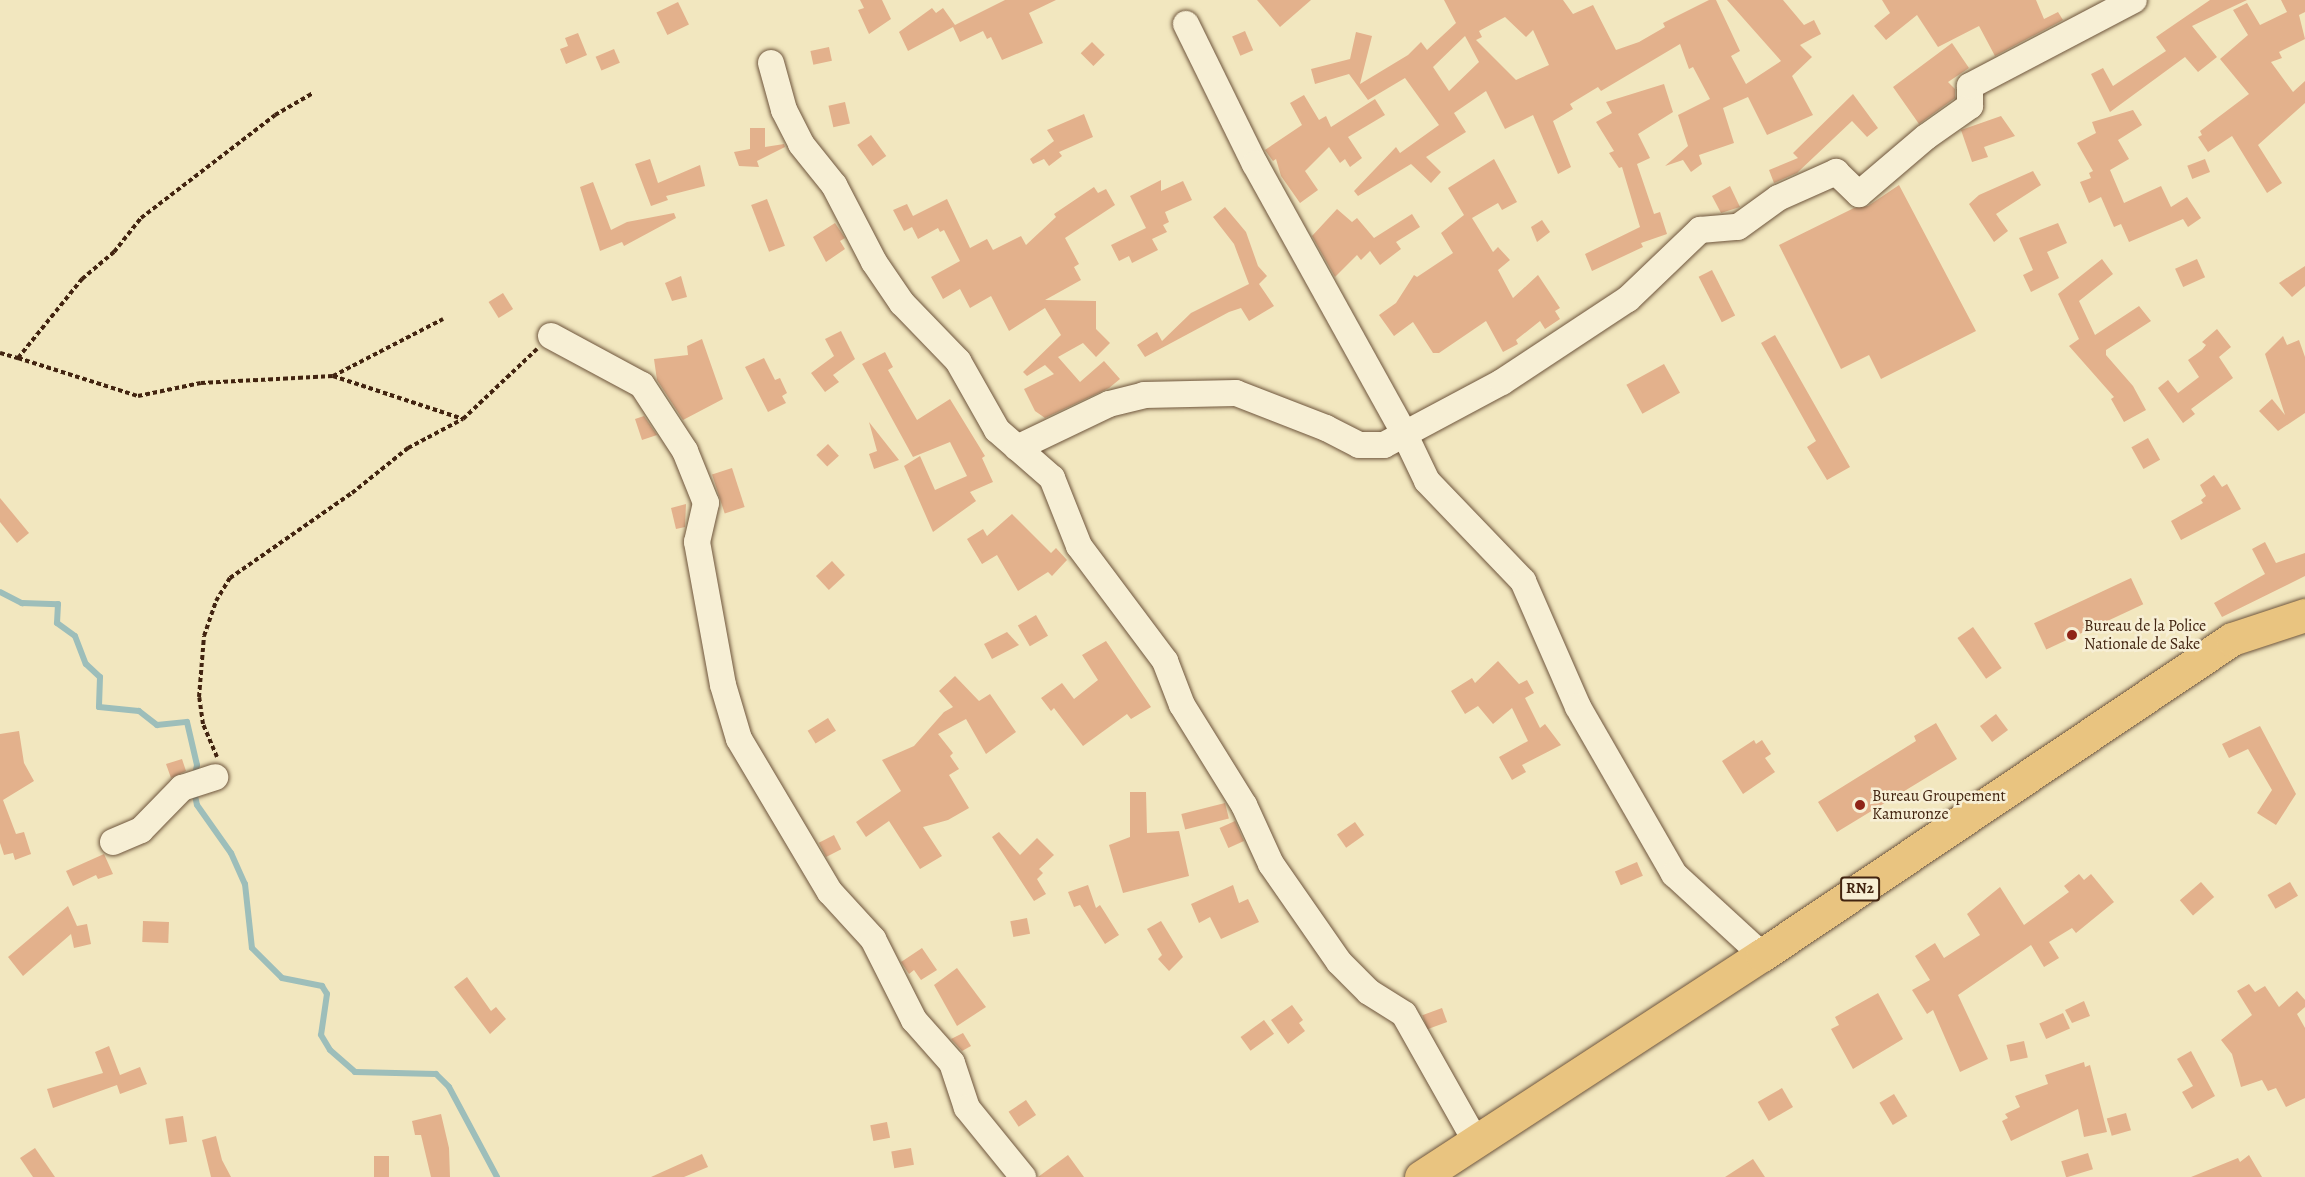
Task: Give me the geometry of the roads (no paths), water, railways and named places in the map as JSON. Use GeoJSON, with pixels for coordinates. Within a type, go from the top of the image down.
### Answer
{"type":"FeatureCollection","features":[{"type":"Feature","properties":{"kind":"highway","name":"RN2"},"geometry":{"type":"LineString","coordinates":[[1422,1177],[1762,955],[2232,639],[2305,615]]}},
{"type":"Feature","properties":{"kind":"street"},"geometry":{"type":"LineString","coordinates":[[1017,448],[1109,404],[1144,395],[1236,393],[1326,428],[1359,445],[1384,445],[1502,382],[1628,299],[1700,230],[1738,227],[1778,198],[1836,172],[1859,194],[1926,137],[1970,106],[1970,86],[2134,0]]}},
{"type":"Feature","properties":{"kind":"street"},"geometry":{"type":"LineString","coordinates":[[1186,24],[1255,164],[1405,435],[1427,482],[1523,581],[1578,707],[1674,874],[1762,955]]}},
{"type":"Feature","properties":{"kind":"street"},"geometry":{"type":"LineString","coordinates":[[771,63],[784,110],[801,144],[834,185],[874,262],[903,303],[958,361],[997,430],[1052,478],[1079,546],[1165,661],[1182,705],[1244,805],[1271,864],[1311,925],[1339,962],[1370,992],[1404,1014],[1476,1142]]}},
{"type":"Feature","properties":{"kind":"street"},"geometry":{"type":"LineString","coordinates":[[551,336],[642,385],[685,451],[706,502],[697,542],[723,685],[739,739],[830,892],[873,939],[914,1020],[952,1063],[967,1108],[1023,1177]]}},
{"type":"Feature","properties":{"kind":"street"},"geometry":{"type":"LineString","coordinates":[[113,842],[141,830],[182,788],[215,777]]}},
{"type":"Feature","properties":{"kind":"waterway"},"geometry":{"type":"LineString","coordinates":[[0,592],[22,603],[58,604],[57,623],[75,636],[86,664],[100,677],[99,707],[139,711],[157,725],[187,722],[197,765],[195,775]]}},
{"type":"Feature","properties":{"kind":"waterway"},"geometry":{"type":"LineString","coordinates":[[194,791],[197,805],[231,853],[245,884],[252,948],[282,978],[322,986],[327,994],[321,1035],[330,1050],[355,1072],[436,1074],[449,1087],[497,1177]]}},
{"type":"Feature","properties":{"kind":"place","name":"Bureau de la Police Nationale de Sake"},"geometry":{"type":"Point","coordinates":[2072,635]}},
{"type":"Feature","properties":{"kind":"place","name":"Bureau Groupement Kamuronze"},"geometry":{"type":"Point","coordinates":[1860,805]}}]}
